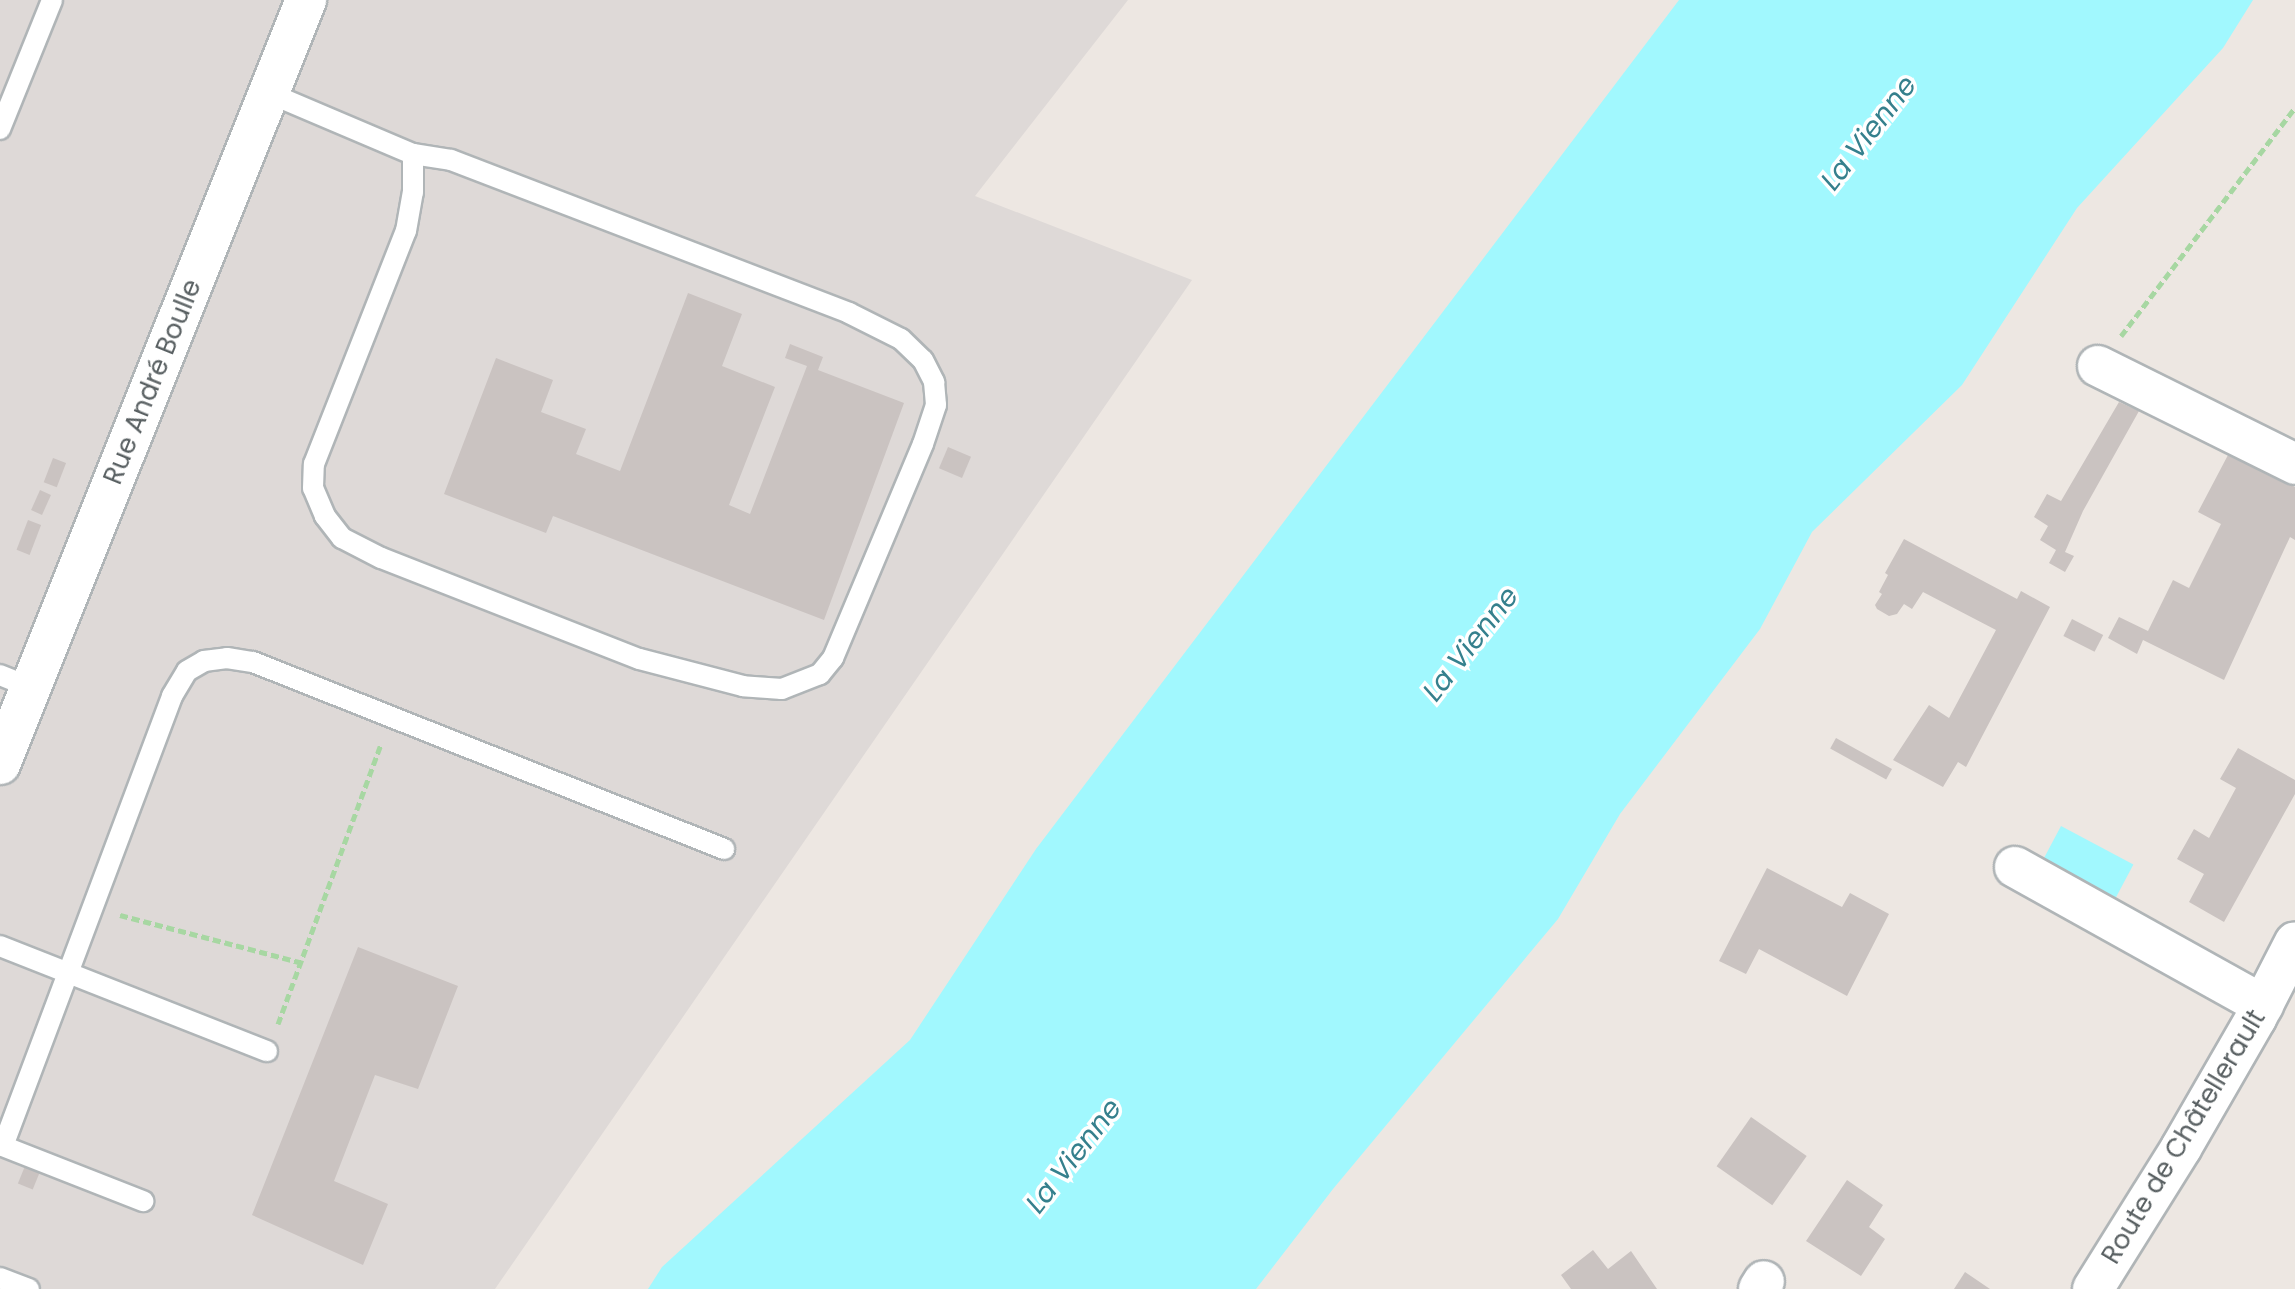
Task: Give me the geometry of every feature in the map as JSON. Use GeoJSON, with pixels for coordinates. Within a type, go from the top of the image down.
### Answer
{"type":"FeatureCollection","features":[{"type":"Feature","properties":{"kind":"street","name":"Rue André Boulle"},"geometry":{"type":"LineString","coordinates":[[0,764],[15,681],[269,93],[306,0]]}},
{"type":"Feature","properties":{"kind":"street"},"geometry":{"type":"LineString","coordinates":[[2098,366],[2295,464]]}},
{"type":"Feature","properties":{"kind":"street"},"geometry":{"type":"LineString","coordinates":[[2015,867],[2263,1005]]}},
{"type":"Feature","properties":{"kind":"street","name":"Route de Châtellerault"},"geometry":{"type":"LineString","coordinates":[[2093,1289],[2181,1148],[2263,1005],[2295,942]]}},
{"type":"Feature","properties":{"kind":"lane"},"geometry":{"type":"LineString","coordinates":[[0,129],[52,0]]}},
{"type":"Feature","properties":{"kind":"lane"},"geometry":{"type":"LineString","coordinates":[[269,93],[413,154],[451,160],[849,313],[901,339],[923,360],[934,382],[936,405],[923,444],[833,658],[820,674],[800,685],[782,689],[743,686],[639,659],[381,558],[342,538],[333,527],[313,488],[314,464],[406,231],[413,192],[413,154]]}},
{"type":"Feature","properties":{"kind":"lane"},"geometry":{"type":"LineString","coordinates":[[143,1201],[1,1145],[172,696],[187,671],[204,661],[227,658],[253,662],[724,849]]}},
{"type":"Feature","properties":{"kind":"lane"},"geometry":{"type":"LineString","coordinates":[[0,946],[267,1051]]}},
{"type":"Feature","properties":{"kind":"lane"},"geometry":{"type":"LineString","coordinates":[[0,1278],[29,1289]]}},
{"type":"Feature","properties":{"kind":"path"},"geometry":{"type":"LineString","coordinates":[[2098,366],[2295,108]]}},
{"type":"Feature","properties":{"kind":"path"},"geometry":{"type":"LineString","coordinates":[[267,1051],[303,963],[391,717]]}},
{"type":"Feature","properties":{"kind":"path"},"geometry":{"type":"LineString","coordinates":[[92,907],[303,963]]}},
{"type":"Feature","properties":{"kind":"shaded area"},"geometry":{"type":"Polygon","coordinates":[[[0,0],[1128,0],[975,196],[1192,280],[495,1289],[0,1289],[0,0]]]}},
{"type":"Feature","properties":{"kind":"water","name":"La Vienne"},"geometry":{"type":"Polygon","coordinates":[[[1679,0],[2253,0],[2223,48],[2077,208],[1962,385],[1812,532],[1760,629],[1620,814],[1558,919],[1333,1189],[1256,1289],[648,1289],[662,1267],[910,1040],[1036,849],[1679,0]]]}},
{"type":"Feature","properties":{"kind":"water"},"geometry":{"type":"Polygon","coordinates":[[[2061,826],[2133,864],[2113,902],[2041,864],[2061,826]]]}},
{"type":"Feature","properties":{"kind":"building"},"geometry":{"type":"Polygon","coordinates":[[[688,293],[742,314],[722,366],[775,387],[729,505],[750,514],[807,366],[785,358],[790,344],[823,357],[818,370],[904,403],[824,620],[553,516],[546,533],[444,494],[496,358],[553,380],[541,412],[586,429],[576,454],[620,471],[688,293]]]}},
{"type":"Feature","properties":{"kind":"building"},"geometry":{"type":"Polygon","coordinates":[[[2119,402],[2139,411],[2083,511],[2065,552],[2074,556],[2065,572],[2049,563],[2056,550],[2040,540],[2048,526],[2034,517],[2047,494],[2061,501],[2119,402]]]}},
{"type":"Feature","properties":{"kind":"building"},"geometry":{"type":"Polygon","coordinates":[[[948,447],[971,457],[962,478],[939,468],[948,447]]]}},
{"type":"Feature","properties":{"kind":"building"},"geometry":{"type":"Polygon","coordinates":[[[2228,455],[2295,487],[2295,540],[2290,537],[2224,680],[2143,640],[2137,654],[2108,638],[2119,617],[2148,631],[2173,580],[2189,588],[2221,524],[2198,512],[2228,455]]]}},
{"type":"Feature","properties":{"kind":"building"},"geometry":{"type":"Polygon","coordinates":[[[53,458],[66,463],[57,487],[44,482],[53,458]]]}},
{"type":"Feature","properties":{"kind":"building"},"geometry":{"type":"Polygon","coordinates":[[[40,490],[51,495],[42,515],[31,510],[40,490]]]}},
{"type":"Feature","properties":{"kind":"building"},"geometry":{"type":"Polygon","coordinates":[[[28,520],[41,525],[30,555],[17,550],[28,520]]]}},
{"type":"Feature","properties":{"kind":"building"},"geometry":{"type":"Polygon","coordinates":[[[1904,539],[2017,599],[2021,591],[2050,607],[1966,767],[1958,762],[1943,787],[1893,760],[1929,705],[1949,718],[1996,630],[1923,592],[1912,609],[1904,604],[1897,614],[1889,616],[1877,609],[1875,605],[1882,594],[1879,592],[1888,575],[1885,573],[1904,539]]]}},
{"type":"Feature","properties":{"kind":"building"},"geometry":{"type":"Polygon","coordinates":[[[2072,619],[2103,635],[2095,652],[2063,636],[2072,619]]]}},
{"type":"Feature","properties":{"kind":"building"},"geometry":{"type":"Polygon","coordinates":[[[1836,738],[1892,769],[1886,780],[1830,748],[1836,738]]]}},
{"type":"Feature","properties":{"kind":"building"},"geometry":{"type":"Polygon","coordinates":[[[2238,748],[2295,780],[2295,794],[2224,922],[2189,902],[2204,874],[2177,859],[2194,829],[2209,838],[2236,788],[2220,779],[2238,748]]]}},
{"type":"Feature","properties":{"kind":"building"},"geometry":{"type":"Polygon","coordinates":[[[1767,868],[1842,907],[1850,893],[1889,914],[1847,996],[1759,949],[1746,974],[1719,961],[1767,868]]]}},
{"type":"Feature","properties":{"kind":"building"},"geometry":{"type":"Polygon","coordinates":[[[358,947],[458,986],[418,1089],[375,1075],[334,1181],[388,1204],[363,1265],[252,1215],[358,947]]]}},
{"type":"Feature","properties":{"kind":"building"},"geometry":{"type":"Polygon","coordinates":[[[1751,1117],[1807,1156],[1772,1205],[1717,1166],[1751,1117]]]}},
{"type":"Feature","properties":{"kind":"building"},"geometry":{"type":"Polygon","coordinates":[[[25,1166],[40,1172],[33,1190],[18,1184],[25,1166]]]}},
{"type":"Feature","properties":{"kind":"building"},"geometry":{"type":"Polygon","coordinates":[[[1847,1180],[1883,1205],[1869,1227],[1885,1239],[1861,1276],[1806,1241],[1847,1180]]]}},
{"type":"Feature","properties":{"kind":"building"},"geometry":{"type":"Polygon","coordinates":[[[1593,1250],[1608,1269],[1631,1251],[1657,1289],[1571,1289],[1561,1275],[1593,1250]]]}},
{"type":"Feature","properties":{"kind":"building"},"geometry":{"type":"Polygon","coordinates":[[[1965,1272],[1990,1289],[1954,1289],[1965,1272]]]}}]}
